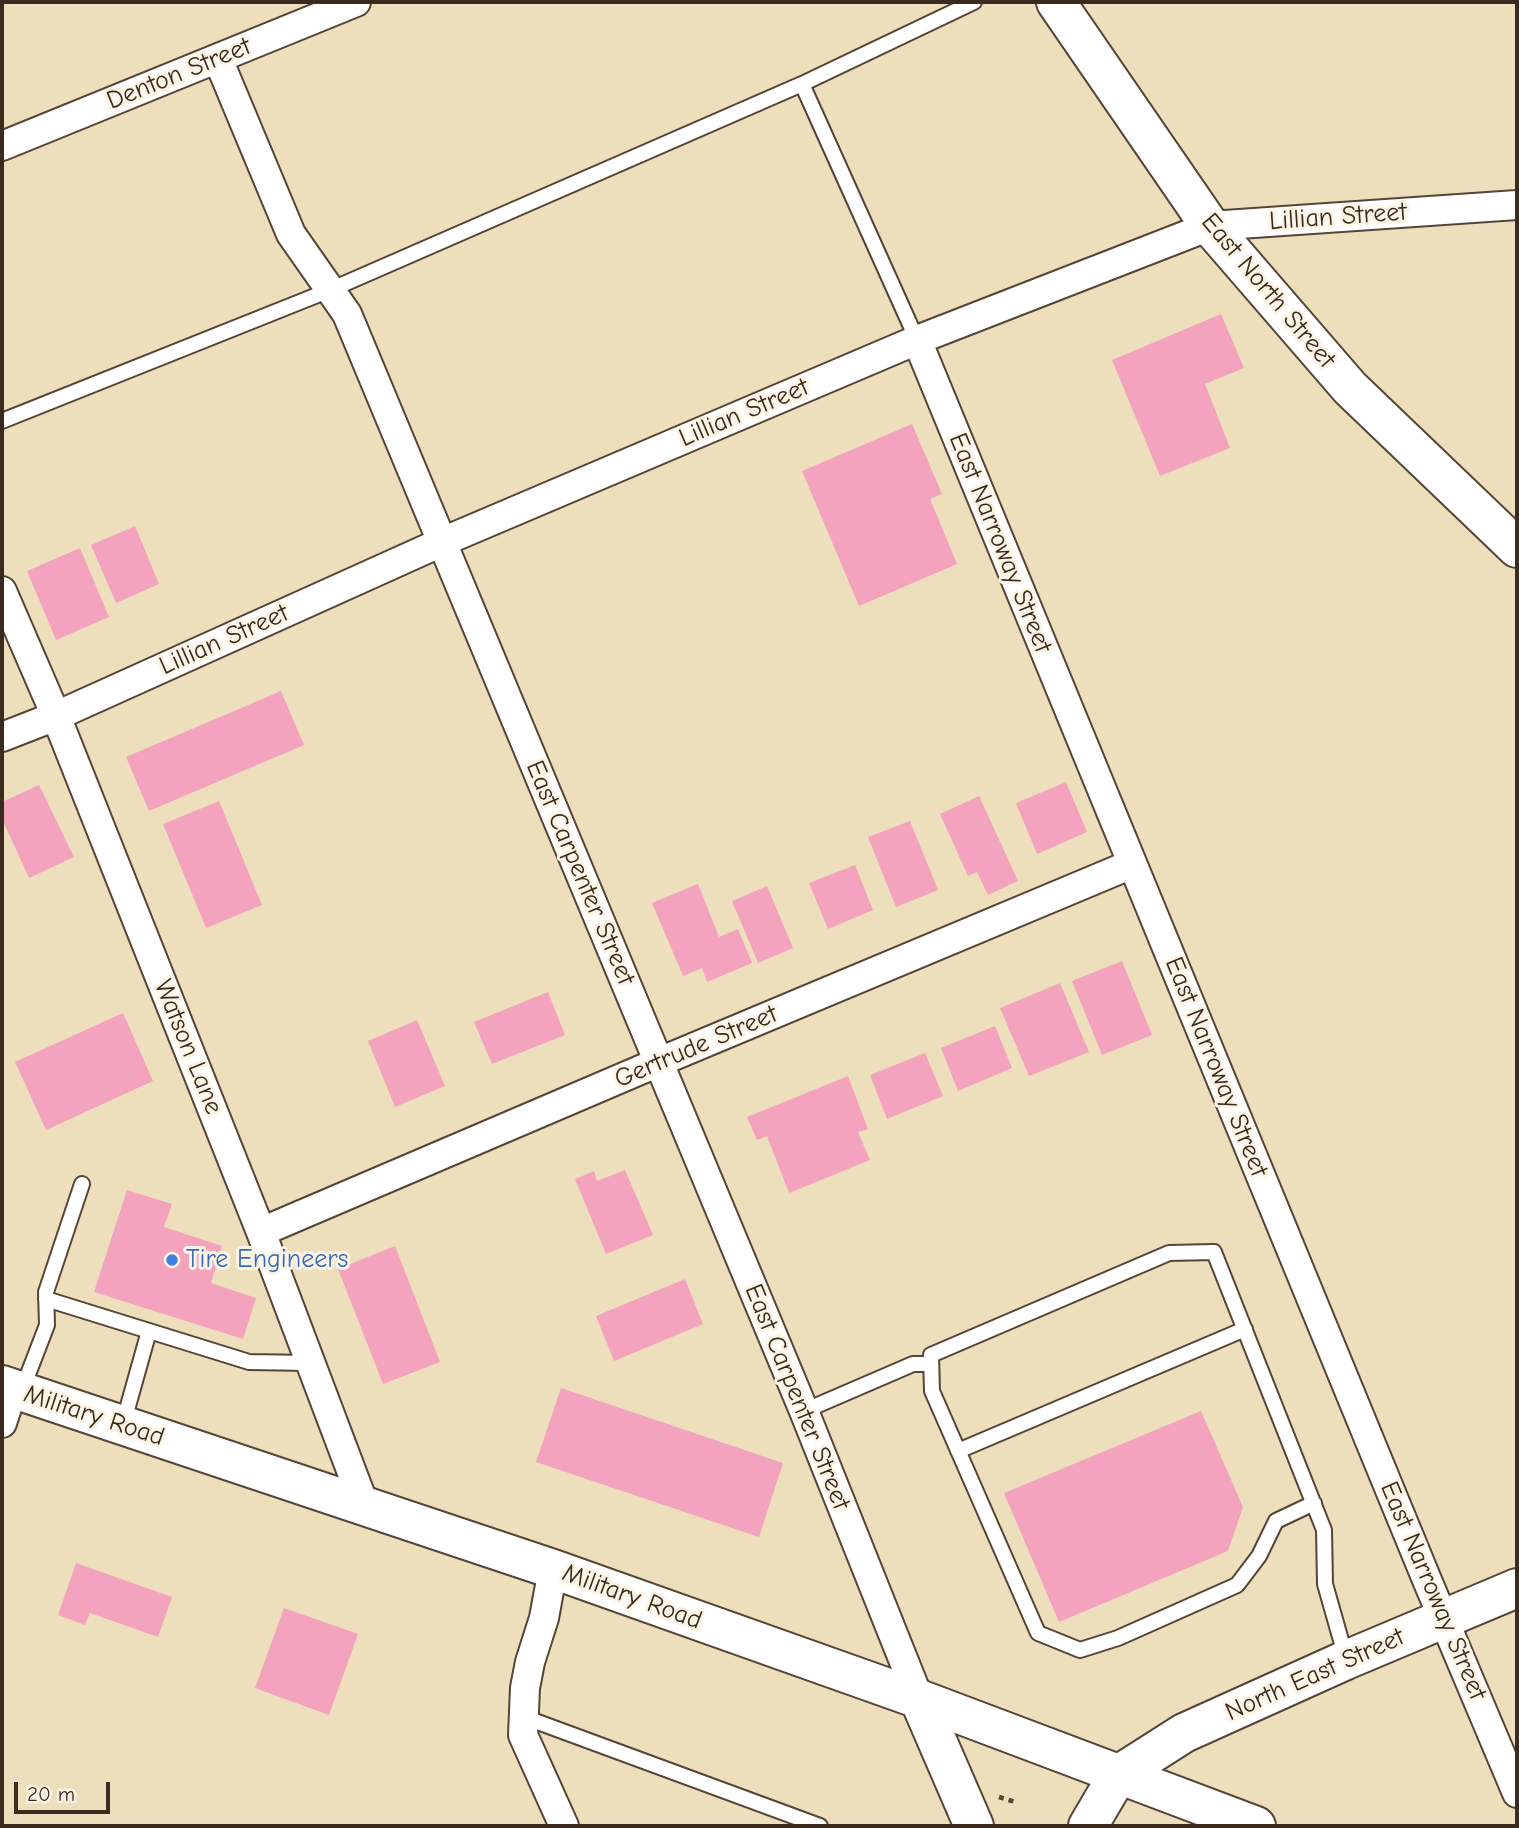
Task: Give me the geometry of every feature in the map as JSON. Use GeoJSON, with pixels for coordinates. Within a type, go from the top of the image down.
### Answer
{"type":"FeatureCollection","features":[{"type":"Feature","properties":{"kind":"main road","name":"East North Street"},"geometry":{"type":"LineString","coordinates":[[1056,2],[1210,226],[1350,388],[1517,548]]}},
{"type":"Feature","properties":{"kind":"main road","name":"Military Road"},"geometry":{"type":"LineString","coordinates":[[10,1397],[123,1426],[553,1569],[919,1699],[1256,1826]]}},
{"type":"Feature","properties":{"kind":"main road","name":"North East Street"},"geometry":{"type":"LineString","coordinates":[[1118,1775],[1184,1733],[1517,1587]]}},
{"type":"Feature","properties":{"kind":"main road"},"geometry":{"type":"LineString","coordinates":[[919,1699],[974,1826]]}},
{"type":"Feature","properties":{"kind":"main road"},"geometry":{"type":"LineString","coordinates":[[1088,1826],[1118,1775]]}},
{"type":"Feature","properties":{"kind":"street","name":"Denton Street"},"geometry":{"type":"LineString","coordinates":[[2,146],[356,2]]}},
{"type":"Feature","properties":{"kind":"street","name":"East Carpenter Street"},"geometry":{"type":"LineString","coordinates":[[218,60],[291,234],[347,314],[804,1411],[919,1699]]}},
{"type":"Feature","properties":{"kind":"street","name":"Lillian Street"},"geometry":{"type":"LineString","coordinates":[[2,737],[56,716],[442,542],[917,340],[1210,226],[1517,205]]}},
{"type":"Feature","properties":{"kind":"street","name":"East Narroway Street"},"geometry":{"type":"LineString","coordinates":[[917,340],[1517,1793]]}},
{"type":"Feature","properties":{"kind":"street","name":"Watson Lane"},"geometry":{"type":"LineString","coordinates":[[2,591],[56,716],[261,1232],[365,1507]]}},
{"type":"Feature","properties":{"kind":"street","name":"Gertrude Street"},"geometry":{"type":"LineString","coordinates":[[261,1232],[1132,864]]}},
{"type":"Feature","properties":{"kind":"street"},"geometry":{"type":"LineString","coordinates":[[553,1569],[544,1618],[525,1688],[523,1735],[564,1826]]}},
{"type":"Feature","properties":{"kind":"lane"},"geometry":{"type":"LineString","coordinates":[[2,421],[330,290],[802,84],[974,2]]}},
{"type":"Feature","properties":{"kind":"lane"},"geometry":{"type":"LineString","coordinates":[[802,84],[917,340]]}},
{"type":"Feature","properties":{"kind":"lane"},"geometry":{"type":"LineString","coordinates":[[10,1397],[47,1325],[46,1299],[82,1184]]}},
{"type":"Feature","properties":{"kind":"lane"},"geometry":{"type":"LineString","coordinates":[[1314,1503],[1276,1521],[1259,1556],[1237,1586],[1118,1638],[1080,1650],[1038,1633],[932,1391],[931,1355],[1169,1253],[1214,1252],[1314,1503],[1324,1530],[1325,1584],[1346,1660]]}},
{"type":"Feature","properties":{"kind":"lane"},"geometry":{"type":"LineString","coordinates":[[46,1299],[249,1362],[310,1363]]}},
{"type":"Feature","properties":{"kind":"lane"},"geometry":{"type":"LineString","coordinates":[[958,1451],[1245,1329]]}},
{"type":"Feature","properties":{"kind":"lane"},"geometry":{"type":"LineString","coordinates":[[123,1426],[149,1331]]}},
{"type":"Feature","properties":{"kind":"lane"},"geometry":{"type":"LineString","coordinates":[[804,1411],[913,1364],[931,1364]]}},
{"type":"Feature","properties":{"kind":"lane"},"geometry":{"type":"LineString","coordinates":[[524,1717],[820,1826]]}},
{"type":"Feature","properties":{"kind":"building"},"geometry":{"type":"Polygon","coordinates":[[[1221,314],[1244,368],[1205,384],[1230,448],[1160,476],[1112,360],[1221,314]]]}},
{"type":"Feature","properties":{"kind":"building"},"geometry":{"type":"Polygon","coordinates":[[[912,424],[942,494],[930,499],[957,564],[859,606],[802,471],[912,424]]]}},
{"type":"Feature","properties":{"kind":"building"},"geometry":{"type":"Polygon","coordinates":[[[135,526],[159,584],[116,603],[91,545],[135,526]]]}},
{"type":"Feature","properties":{"kind":"building"},"geometry":{"type":"Polygon","coordinates":[[[80,548],[109,617],[56,640],[27,571],[80,548]]]}},
{"type":"Feature","properties":{"kind":"building"},"geometry":{"type":"Polygon","coordinates":[[[281,691],[304,745],[149,811],[126,757],[281,691]]]}},
{"type":"Feature","properties":{"kind":"building"},"geometry":{"type":"Polygon","coordinates":[[[1066,782],[1087,832],[1037,854],[1016,803],[1066,782]]]}},
{"type":"Feature","properties":{"kind":"building"},"geometry":{"type":"Polygon","coordinates":[[[39,785],[74,857],[29,878],[2,819],[2,802],[39,785]]]}},
{"type":"Feature","properties":{"kind":"building"},"geometry":{"type":"Polygon","coordinates":[[[979,796],[1018,881],[988,895],[977,872],[968,876],[940,814],[979,796]]]}},
{"type":"Feature","properties":{"kind":"building"},"geometry":{"type":"Polygon","coordinates":[[[219,801],[262,905],[206,928],[163,824],[219,801]]]}},
{"type":"Feature","properties":{"kind":"building"},"geometry":{"type":"Polygon","coordinates":[[[910,821],[938,890],[896,907],[868,837],[910,821]]]}},
{"type":"Feature","properties":{"kind":"building"},"geometry":{"type":"Polygon","coordinates":[[[855,865],[873,910],[828,929],[809,883],[855,865]]]}},
{"type":"Feature","properties":{"kind":"building"},"geometry":{"type":"Polygon","coordinates":[[[698,884],[719,937],[738,929],[752,963],[707,982],[702,968],[683,976],[652,903],[698,884]]]}},
{"type":"Feature","properties":{"kind":"building"},"geometry":{"type":"Polygon","coordinates":[[[767,886],[793,948],[758,963],[732,901],[767,886]]]}},
{"type":"Feature","properties":{"kind":"building"},"geometry":{"type":"Polygon","coordinates":[[[1122,961],[1152,1035],[1102,1055],[1072,981],[1122,961]]]}},
{"type":"Feature","properties":{"kind":"building"},"geometry":{"type":"Polygon","coordinates":[[[1060,983],[1089,1052],[1029,1076],[1000,1008],[1060,983]]]}},
{"type":"Feature","properties":{"kind":"building"},"geometry":{"type":"Polygon","coordinates":[[[548,992],[565,1035],[492,1064],[474,1022],[548,992]]]}},
{"type":"Feature","properties":{"kind":"building"},"geometry":{"type":"Polygon","coordinates":[[[123,1013],[153,1081],[46,1130],[15,1062],[123,1013]]]}},
{"type":"Feature","properties":{"kind":"building"},"geometry":{"type":"Polygon","coordinates":[[[417,1020],[445,1086],[395,1107],[368,1041],[417,1020]]]}},
{"type":"Feature","properties":{"kind":"building"},"geometry":{"type":"Polygon","coordinates":[[[995,1026],[1012,1068],[958,1091],[941,1048],[995,1026]]]}},
{"type":"Feature","properties":{"kind":"building"},"geometry":{"type":"Polygon","coordinates":[[[925,1053],[943,1096],[887,1119],[870,1075],[925,1053]]]}},
{"type":"Feature","properties":{"kind":"building"},"geometry":{"type":"Polygon","coordinates":[[[848,1076],[868,1129],[858,1132],[870,1160],[789,1193],[767,1136],[757,1140],[747,1117],[848,1076]]]}},
{"type":"Feature","properties":{"kind":"building"},"geometry":{"type":"Polygon","coordinates":[[[625,1170],[653,1235],[606,1254],[575,1179],[594,1171],[597,1181],[625,1170]]]}},
{"type":"Feature","properties":{"kind":"building"},"geometry":{"type":"Polygon","coordinates":[[[127,1190],[172,1204],[164,1227],[222,1246],[211,1283],[256,1298],[243,1339],[94,1292],[127,1190]]]}},
{"type":"Feature","properties":{"kind":"building"},"geometry":{"type":"Polygon","coordinates":[[[395,1246],[440,1362],[383,1384],[338,1269],[395,1246]]]}},
{"type":"Feature","properties":{"kind":"building"},"geometry":{"type":"Polygon","coordinates":[[[685,1279],[703,1324],[614,1361],[596,1316],[685,1279]]]}},
{"type":"Feature","properties":{"kind":"building"},"geometry":{"type":"Polygon","coordinates":[[[561,1388],[783,1463],[759,1537],[536,1462],[561,1388]]]}},
{"type":"Feature","properties":{"kind":"building"},"geometry":{"type":"Polygon","coordinates":[[[1201,1411],[1243,1507],[1228,1551],[1059,1622],[1004,1493],[1201,1411]]]}},
{"type":"Feature","properties":{"kind":"building"},"geometry":{"type":"Polygon","coordinates":[[[76,1563],[172,1597],[158,1637],[90,1613],[85,1625],[58,1615],[76,1563]]]}},
{"type":"Feature","properties":{"kind":"building"},"geometry":{"type":"Polygon","coordinates":[[[284,1608],[358,1634],[329,1715],[255,1688],[284,1608]]]}},
{"type":"Feature","properties":{"kind":"place","name":"Tire Engineers"},"geometry":{"type":"Point","coordinates":[172,1260]}}]}
